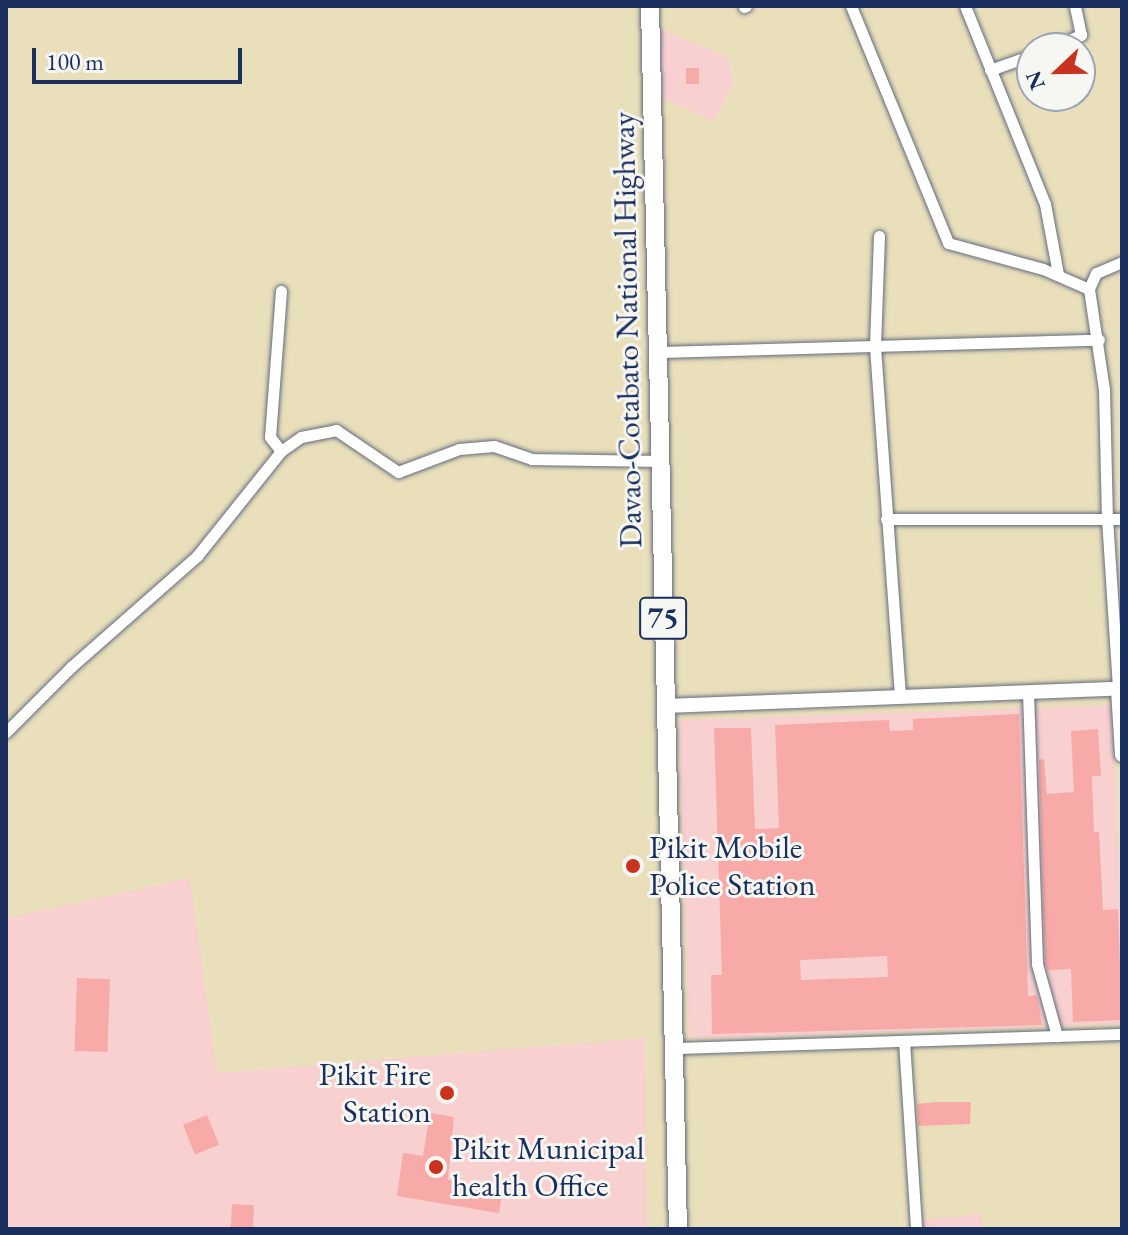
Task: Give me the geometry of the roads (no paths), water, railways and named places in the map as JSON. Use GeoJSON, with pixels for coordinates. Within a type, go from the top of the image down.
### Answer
{"type":"FeatureCollection","features":[{"type":"Feature","properties":{"kind":"highway","name":"Davao-Cotabato National Highway"},"geometry":{"type":"LineString","coordinates":[[650,6],[658,461],[678,1229]]}},
{"type":"Feature","properties":{"kind":"street"},"geometry":{"type":"LineString","coordinates":[[851,6],[948,243],[1058,274],[1089,289]]}},
{"type":"Feature","properties":{"kind":"street"},"geometry":{"type":"LineString","coordinates":[[965,6],[1045,204],[1058,274]]}},
{"type":"Feature","properties":{"kind":"street"},"geometry":{"type":"LineString","coordinates":[[1075,6],[1080,32]]}},
{"type":"Feature","properties":{"kind":"street"},"geometry":{"type":"LineString","coordinates":[[990,70],[1016,61]]}},
{"type":"Feature","properties":{"kind":"street"},"geometry":{"type":"LineString","coordinates":[[879,236],[875,347],[900,696]]}},
{"type":"Feature","properties":{"kind":"street"},"geometry":{"type":"LineString","coordinates":[[1122,262],[1096,273],[1089,289],[1099,340],[1122,755]]}},
{"type":"Feature","properties":{"kind":"street"},"geometry":{"type":"LineString","coordinates":[[281,291],[270,437],[281,451]]}},
{"type":"Feature","properties":{"kind":"street"},"geometry":{"type":"LineString","coordinates":[[657,352],[1099,340]]}},
{"type":"Feature","properties":{"kind":"street"},"geometry":{"type":"LineString","coordinates":[[6,732],[71,667],[197,556],[281,451],[301,437],[325,429],[346,434],[398,472],[459,449],[494,446],[532,459],[658,461]]}},
{"type":"Feature","properties":{"kind":"street"},"geometry":{"type":"LineString","coordinates":[[886,519],[1122,519]]}},
{"type":"Feature","properties":{"kind":"street"},"geometry":{"type":"LineString","coordinates":[[666,706],[1120,689]]}},
{"type":"Feature","properties":{"kind":"street"},"geometry":{"type":"LineString","coordinates":[[1028,692],[1037,964],[1057,1036]]}},
{"type":"Feature","properties":{"kind":"street"},"geometry":{"type":"LineString","coordinates":[[675,1048],[1122,1034]]}},
{"type":"Feature","properties":{"kind":"street"},"geometry":{"type":"LineString","coordinates":[[904,1041],[916,1229]]}},
{"type":"Feature","properties":{"kind":"place","name":"Pikit Mobile Police Station"},"geometry":{"type":"Point","coordinates":[633,866]}},
{"type":"Feature","properties":{"kind":"place","name":"Pikit Fire Station"},"geometry":{"type":"Point","coordinates":[447,1093]}},
{"type":"Feature","properties":{"kind":"place","name":"Pikit Municipal health Office"},"geometry":{"type":"Point","coordinates":[436,1167]}}]}
